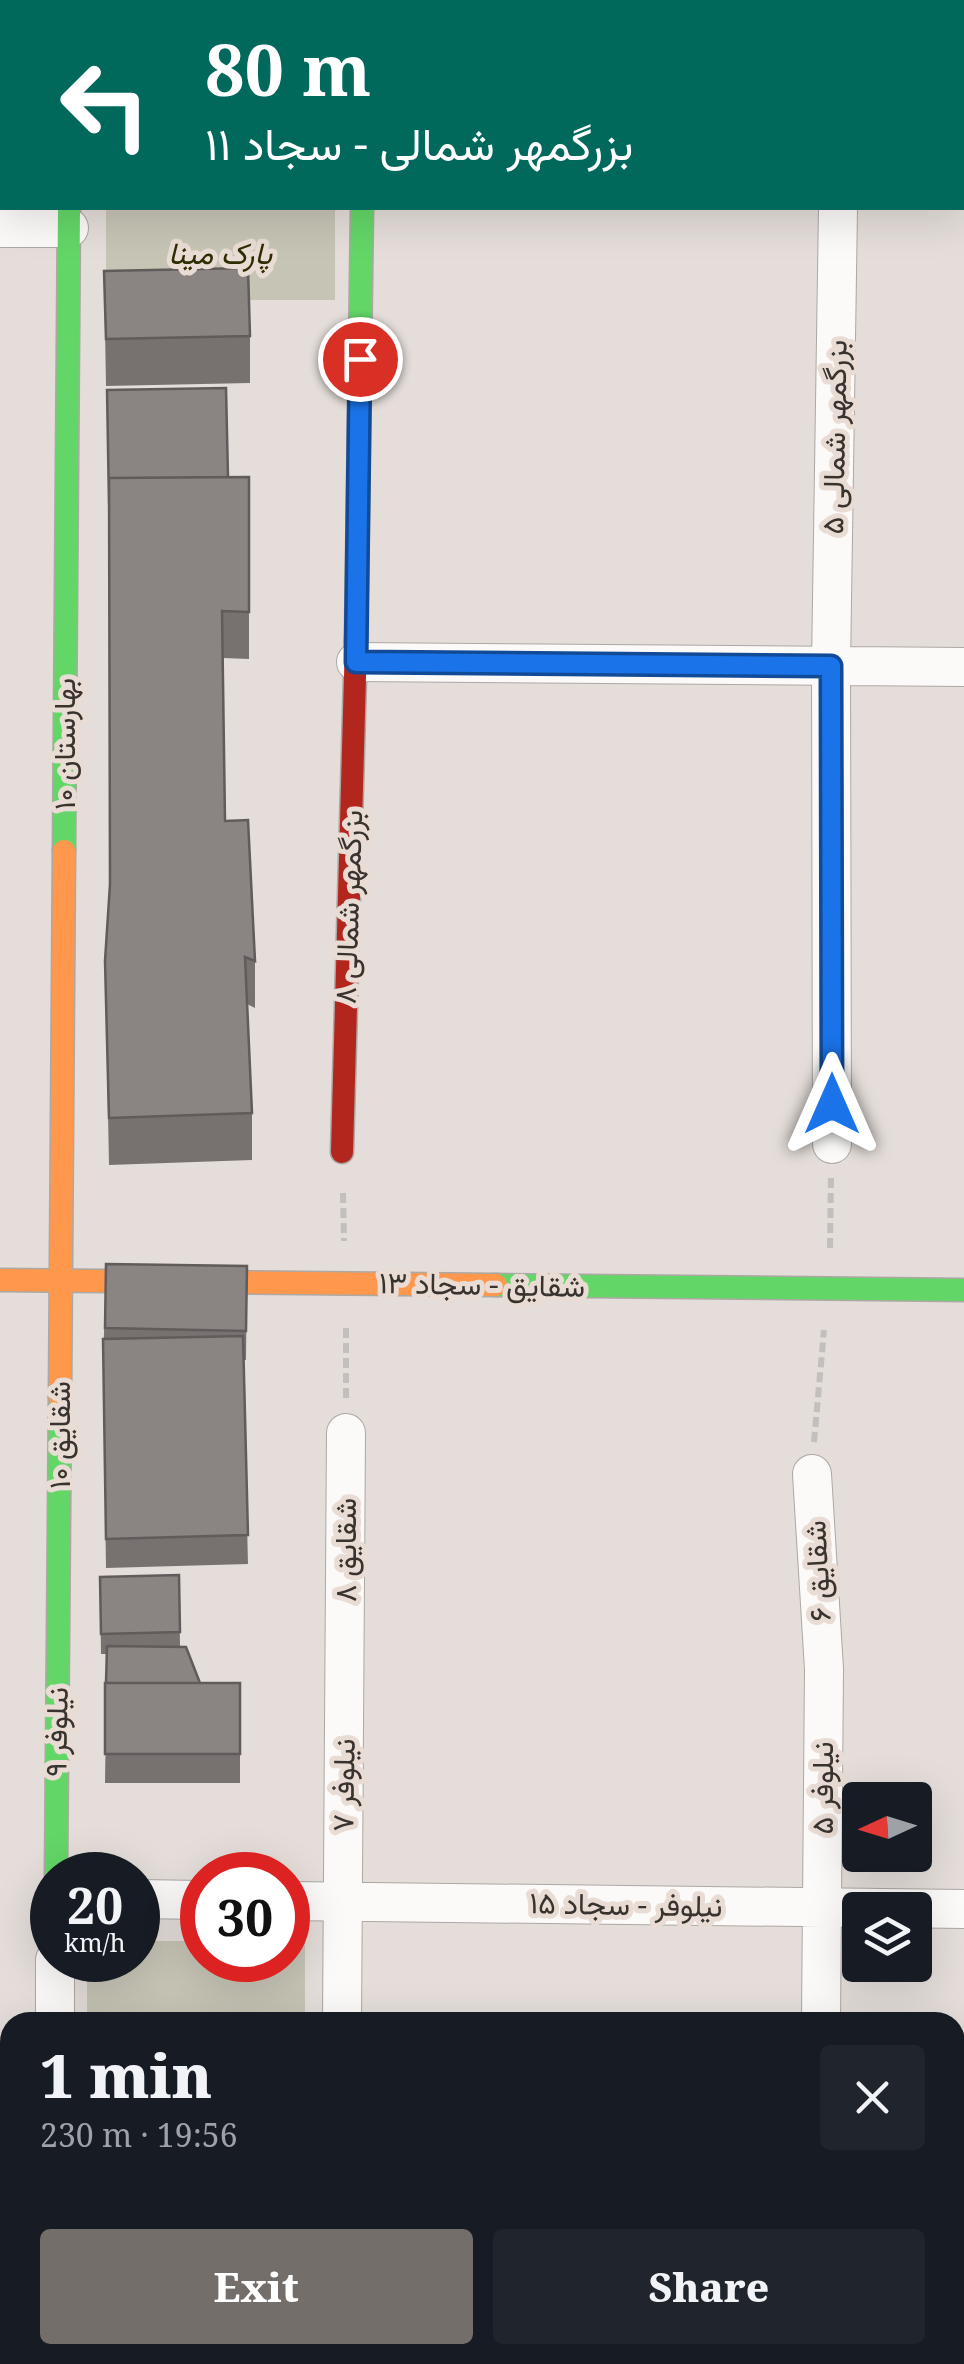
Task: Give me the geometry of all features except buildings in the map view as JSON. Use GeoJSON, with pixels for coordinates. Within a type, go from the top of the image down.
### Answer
{"type":"FeatureCollection","features":[{"type":"Feature","properties":{"kind":"street","name":"بزرگمهر شمالی ۸"},"geometry":{"type":"LineString","coordinates":[[342,1152],[356,662],[362,210]]}},
{"type":"Feature","properties":{"kind":"street","name":"بزرگمهر شمالی ۵"},"geometry":{"type":"LineString","coordinates":[[832,1144],[831,666],[838,210]]}},
{"type":"Feature","properties":{"kind":"street"},"geometry":{"type":"LineString","coordinates":[[0,228],[69,218]]}},
{"type":"Feature","properties":{"kind":"street","name":"بهارستان ۱۰"},"geometry":{"type":"LineString","coordinates":[[61,1280],[69,218]]}},
{"type":"Feature","properties":{"kind":"street"},"geometry":{"type":"LineString","coordinates":[[356,662],[964,667]]}},
{"type":"Feature","properties":{"kind":"street","name":"شقایق - سجاد ۱۳"},"geometry":{"type":"LineString","coordinates":[[0,1280],[964,1290]]}},
{"type":"Feature","properties":{"kind":"street","name":"شقایق ۱۰"},"geometry":{"type":"LineString","coordinates":[[58,1590],[61,1280]]}},
{"type":"Feature","properties":{"kind":"street","name":"شقایق ۸"},"geometry":{"type":"LineString","coordinates":[[345,1667],[346,1433]]}},
{"type":"Feature","properties":{"kind":"street","name":"شقایق ۶"},"geometry":{"type":"LineString","coordinates":[[812,1474],[824,1668]]}},
{"type":"Feature","properties":{"kind":"street","name":"نیلوفر ۹"},"geometry":{"type":"LineString","coordinates":[[56,1852],[58,1590]]}},
{"type":"Feature","properties":{"kind":"street","name":"نیلوفر ۷"},"geometry":{"type":"LineString","coordinates":[[342,2012],[345,1667]]}},
{"type":"Feature","properties":{"kind":"street","name":"نیلوفر ۵"},"geometry":{"type":"LineString","coordinates":[[821,2012],[824,1668]]}},
{"type":"Feature","properties":{"kind":"street","name":"نیلوفر - سجاد ۱۵"},"geometry":{"type":"LineString","coordinates":[[310,1901],[964,1909]]}},
{"type":"Feature","properties":{"kind":"street"},"geometry":{"type":"LineString","coordinates":[[55,1982],[55,2012]]}},
{"type":"Feature","properties":{"kind":"green space","name":"پارک مینا"},"geometry":{"type":"Polygon","coordinates":[[[106,210],[335,210],[335,300],[106,300],[106,210]]]}},
{"type":"Feature","properties":{"kind":"green space"},"geometry":{"type":"Polygon","coordinates":[[[160,1941],[180,1941],[180,1982],[305,1982],[305,2012],[87,2012],[87,1982],[160,1982],[160,1941]]]}},
{"type":"Feature","properties":{"kind":"traffic: fast"},"geometry":{"type":"LineString","coordinates":[[64,851],[69,210]]}},
{"type":"Feature","properties":{"kind":"traffic: fast"},"geometry":{"type":"LineString","coordinates":[[356,640],[362,210]]}},
{"type":"Feature","properties":{"kind":"traffic: fast"},"geometry":{"type":"LineString","coordinates":[[496,1285],[964,1290]]}},
{"type":"Feature","properties":{"kind":"traffic: fast"},"geometry":{"type":"LineString","coordinates":[[56,1852],[60,1397]]}},
{"type":"Feature","properties":{"kind":"traffic: slow"},"geometry":{"type":"LineString","coordinates":[[60,1397],[64,851]]}},
{"type":"Feature","properties":{"kind":"traffic: slow"},"geometry":{"type":"LineString","coordinates":[[0,1280],[496,1285]]}},
{"type":"Feature","properties":{"kind":"traffic: jam"},"geometry":{"type":"LineString","coordinates":[[342,1152],[356,640]]}},
{"type":"Feature","properties":{"kind":"route"},"geometry":{"type":"LineString","coordinates":[[360,359],[356,662],[831,666],[832,1104]]}}]}
